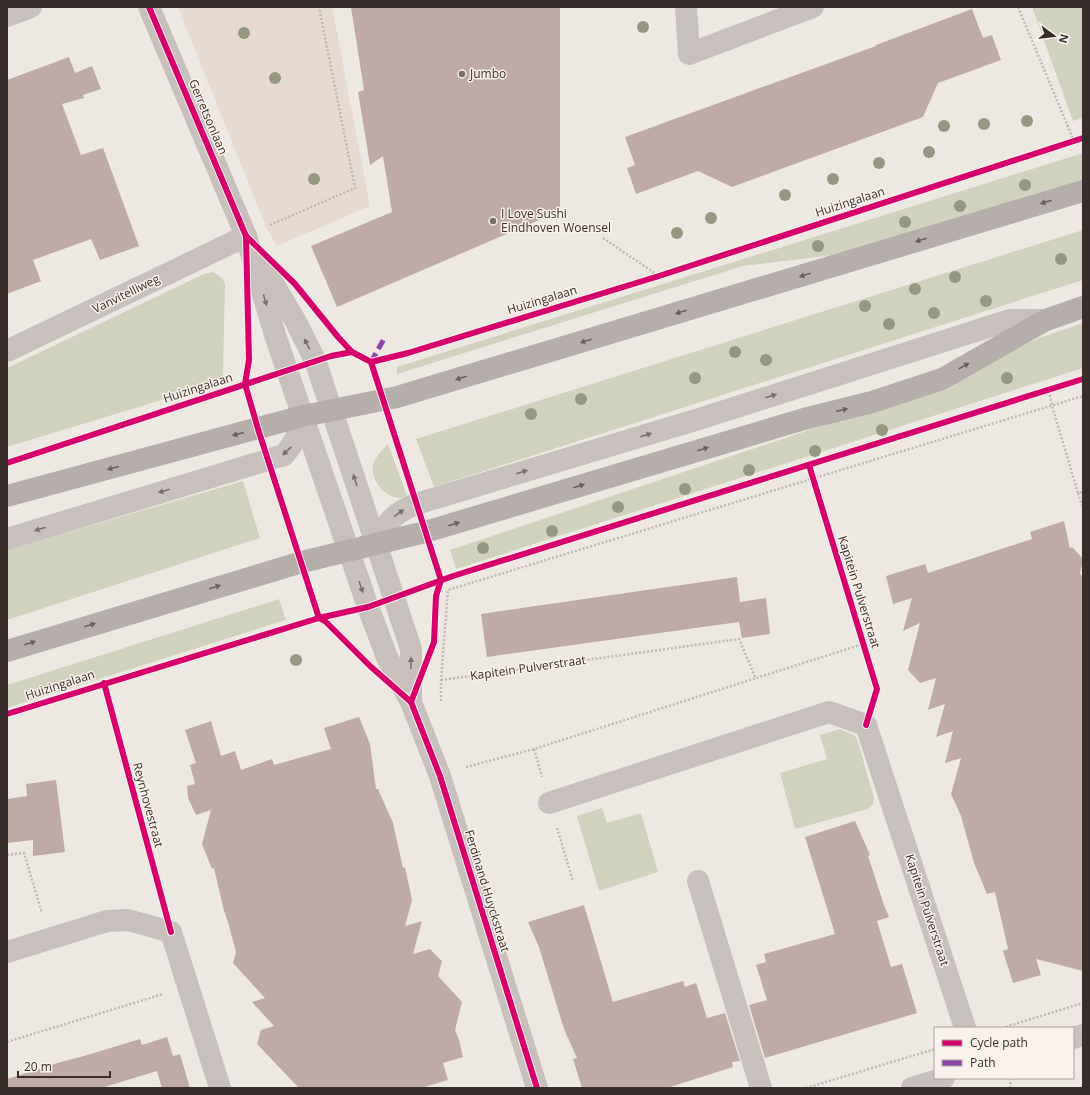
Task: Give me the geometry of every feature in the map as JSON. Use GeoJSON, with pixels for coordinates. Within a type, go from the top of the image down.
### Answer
{"type":"FeatureCollection","features":[{"type":"Feature","properties":{"kind":"main road"},"geometry":{"type":"LineString","coordinates":[[7,496],[303,416],[397,397],[1083,191]]}},
{"type":"Feature","properties":{"kind":"main road"},"geometry":{"type":"LineString","coordinates":[[7,651],[242,579],[348,550],[425,532],[796,421],[872,402],[942,379],[1046,320],[1083,307]]}},
{"type":"Feature","properties":{"kind":"street"},"geometry":{"type":"LineString","coordinates":[[7,16],[31,7]]}},
{"type":"Feature","properties":{"kind":"street","name":"Gerretsonlaan"},"geometry":{"type":"LineString","coordinates":[[149,7],[246,236]]}},
{"type":"Feature","properties":{"kind":"street"},"geometry":{"type":"LineString","coordinates":[[686,7],[689,54],[813,7]]}},
{"type":"Feature","properties":{"kind":"street","name":"Vanvitelliweg"},"geometry":{"type":"LineString","coordinates":[[7,351],[246,236]]}},
{"type":"Feature","properties":{"kind":"street","name":"Ferdinand Huyckstraat"},"geometry":{"type":"LineString","coordinates":[[246,236],[296,322],[315,360],[411,649],[411,702]]}},
{"type":"Feature","properties":{"kind":"street","name":"Ferdinand Huyckstraat"},"geometry":{"type":"LineString","coordinates":[[246,236],[275,335],[368,607],[388,657],[411,702],[440,776],[537,1088]]}},
{"type":"Feature","properties":{"kind":"street"},"geometry":{"type":"LineString","coordinates":[[376,543],[389,521],[402,510],[416,504],[700,419],[1010,320],[1046,320]]}},
{"type":"Feature","properties":{"kind":"street"},"geometry":{"type":"LineString","coordinates":[[7,539],[284,455],[292,446],[298,435],[303,416]]}},
{"type":"Feature","properties":{"kind":"street","name":"Kapitein Pulverstraat"},"geometry":{"type":"LineString","coordinates":[[549,803],[828,712],[866,725],[965,1027]]}},
{"type":"Feature","properties":{"kind":"street"},"geometry":{"type":"LineString","coordinates":[[698,881],[761,1088]]}},
{"type":"Feature","properties":{"kind":"street"},"geometry":{"type":"LineString","coordinates":[[7,952],[107,920],[128,920],[171,932],[220,1088]]}},
{"type":"Feature","properties":{"kind":"street"},"geometry":{"type":"LineString","coordinates":[[912,1088],[941,1079]]}},
{"type":"Feature","properties":{"kind":"path"},"geometry":{"type":"LineString","coordinates":[[246,236],[355,188],[319,7]]}},
{"type":"Feature","properties":{"kind":"path"},"geometry":{"type":"LineString","coordinates":[[1018,7],[1076,140],[1066,143]]}},
{"type":"Feature","properties":{"kind":"path"},"geometry":{"type":"LineString","coordinates":[[603,238],[659,276]]}},
{"type":"Feature","properties":{"kind":"path"},"geometry":{"type":"LineString","coordinates":[[652,278],[667,273]]}},
{"type":"Feature","properties":{"kind":"path"},"geometry":{"type":"LineString","coordinates":[[1042,393],[1056,388]]}},
{"type":"Feature","properties":{"kind":"path"},"geometry":{"type":"LineString","coordinates":[[1049,391],[1052,406],[1083,508]]}},
{"type":"Feature","properties":{"kind":"path"},"geometry":{"type":"LineString","coordinates":[[815,485],[811,474],[1083,396]]}},
{"type":"Feature","properties":{"kind":"path"},"geometry":{"type":"LineString","coordinates":[[1078,493],[1083,492]]}},
{"type":"Feature","properties":{"kind":"path"},"geometry":{"type":"LineString","coordinates":[[7,855],[24,853],[50,938]]}},
{"type":"Feature","properties":{"kind":"path"},"geometry":{"type":"LineString","coordinates":[[7,1042],[188,987]]}},
{"type":"Feature","properties":{"kind":"path"},"geometry":{"type":"LineString","coordinates":[[1005,1027],[1083,1003]]}},
{"type":"Feature","properties":{"kind":"path"},"geometry":{"type":"LineString","coordinates":[[806,1088],[934,1048]]}},
{"type":"Feature","properties":{"kind":"green space"},"geometry":{"type":"Polygon","coordinates":[[[1032,7],[1083,7],[1083,118],[1073,121],[1032,7]]]}},
{"type":"Feature","properties":{"kind":"green space"},"geometry":{"type":"Polygon","coordinates":[[[1083,153],[1083,183],[859,252],[743,266],[397,374],[397,367],[1083,153]]]}},
{"type":"Feature","properties":{"kind":"green space"},"geometry":{"type":"Polygon","coordinates":[[[1083,230],[1083,280],[434,487],[416,439],[1083,230]]]}},
{"type":"Feature","properties":{"kind":"green space"},"geometry":{"type":"Polygon","coordinates":[[[213,272],[222,278],[225,284],[223,374],[220,381],[7,447],[7,368],[204,274],[213,272]]]}},
{"type":"Feature","properties":{"kind":"green space"},"geometry":{"type":"Polygon","coordinates":[[[1083,323],[1083,368],[456,569],[450,550],[944,385],[1039,338],[1083,323]]]}},
{"type":"Feature","properties":{"kind":"green space"},"geometry":{"type":"Polygon","coordinates":[[[388,444],[407,496],[400,498],[388,494],[382,490],[374,477],[373,464],[378,455],[388,444]]]}},
{"type":"Feature","properties":{"kind":"green space"},"geometry":{"type":"Polygon","coordinates":[[[243,481],[260,538],[7,620],[7,550],[243,481]]]}},
{"type":"Feature","properties":{"kind":"green space"},"geometry":{"type":"Polygon","coordinates":[[[279,599],[286,620],[7,708],[7,685],[279,599]]]}},
{"type":"Feature","properties":{"kind":"green space"},"geometry":{"type":"Polygon","coordinates":[[[840,729],[855,736],[858,742],[874,798],[873,804],[868,809],[795,829],[780,773],[827,759],[820,735],[840,729]]]}},
{"type":"Feature","properties":{"kind":"green space"},"geometry":{"type":"Polygon","coordinates":[[[602,808],[607,823],[641,813],[658,872],[599,891],[577,816],[602,808]]]}},
{"type":"Feature","properties":{"kind":"shaded area"},"geometry":{"type":"Polygon","coordinates":[[[332,7],[370,206],[277,246],[266,227],[178,8],[332,7]]]}},
{"type":"Feature","properties":{"kind":"building"},"geometry":{"type":"Polygon","coordinates":[[[351,7],[560,7],[560,211],[337,307],[311,246],[392,212],[383,156],[370,165],[358,92],[364,90],[351,7]]]}},
{"type":"Feature","properties":{"kind":"building"},"geometry":{"type":"Polygon","coordinates":[[[972,9],[983,38],[992,35],[1001,60],[938,83],[923,117],[732,187],[698,171],[636,194],[627,168],[635,165],[625,137],[876,46],[972,9]]]}},
{"type":"Feature","properties":{"kind":"building"},"geometry":{"type":"Polygon","coordinates":[[[69,57],[75,73],[92,66],[101,89],[83,95],[84,98],[62,104],[81,155],[103,148],[139,246],[100,260],[91,239],[33,260],[41,281],[7,294],[7,80],[69,57]]]}},
{"type":"Feature","properties":{"kind":"building"},"geometry":{"type":"Polygon","coordinates":[[[1064,521],[1070,548],[1072,547],[1083,559],[1080,574],[1083,577],[1083,971],[1036,959],[1041,975],[1013,983],[1003,951],[1008,949],[995,892],[987,894],[974,863],[961,816],[951,794],[961,758],[945,763],[953,731],[936,737],[945,704],[928,710],[936,678],[920,683],[908,670],[920,623],[903,631],[912,598],[893,604],[886,576],[925,564],[928,573],[1032,539],[1030,532],[1064,521]]]}},
{"type":"Feature","properties":{"kind":"building"},"geometry":{"type":"Polygon","coordinates":[[[737,577],[740,602],[766,598],[770,634],[742,638],[739,622],[487,657],[481,614],[737,577]]]}},
{"type":"Feature","properties":{"kind":"building"},"geometry":{"type":"Polygon","coordinates":[[[359,717],[370,744],[376,789],[378,789],[393,823],[403,868],[405,867],[412,900],[405,926],[422,921],[413,954],[430,949],[442,961],[438,976],[462,1002],[455,1030],[463,1057],[443,1063],[448,1080],[421,1088],[299,1088],[257,1044],[261,1030],[274,1026],[252,1002],[265,998],[233,963],[236,952],[224,911],[214,868],[212,869],[202,844],[211,810],[196,815],[188,798],[187,786],[195,784],[190,765],[196,763],[185,730],[211,721],[221,756],[235,751],[241,770],[272,759],[274,765],[331,749],[324,728],[359,717]]]}},
{"type":"Feature","properties":{"kind":"building"},"geometry":{"type":"Polygon","coordinates":[[[56,780],[65,852],[33,856],[33,840],[7,843],[7,799],[27,796],[26,784],[56,780]]]}},
{"type":"Feature","properties":{"kind":"building"},"geometry":{"type":"Polygon","coordinates":[[[855,821],[870,855],[868,856],[889,917],[877,921],[891,967],[902,964],[917,1013],[765,1058],[749,1005],[767,1000],[756,965],[766,962],[764,954],[835,934],[805,837],[855,821]]]}},
{"type":"Feature","properties":{"kind":"building"},"geometry":{"type":"Polygon","coordinates":[[[584,905],[613,1002],[683,981],[685,987],[696,983],[707,1018],[725,1013],[740,1061],[732,1062],[733,1067],[667,1088],[582,1088],[573,1059],[577,1058],[564,1029],[539,947],[528,922],[584,905]]]}},
{"type":"Feature","properties":{"kind":"building"},"geometry":{"type":"Polygon","coordinates":[[[167,1037],[173,1056],[180,1054],[190,1088],[162,1088],[157,1071],[101,1088],[7,1088],[7,1079],[140,1039],[142,1045],[167,1037]]]}},
{"type":"Feature","properties":{"kind":"marked path"},"geometry":{"type":"LineString","coordinates":[[371,362],[385,337]]}},
{"type":"Feature","properties":{"kind":"cycle path"},"geometry":{"type":"LineString","coordinates":[[149,7],[246,236],[249,360],[245,384],[319,618],[325,621],[370,666],[411,702],[440,776],[537,1088]]}},
{"type":"Feature","properties":{"kind":"cycle path","name":"Huizingalaan"},"geometry":{"type":"LineString","coordinates":[[7,463],[331,356],[352,352],[371,362],[408,353],[659,276],[1083,138]]}},
{"type":"Feature","properties":{"kind":"cycle path"},"geometry":{"type":"LineString","coordinates":[[246,236],[295,284],[352,352]]}},
{"type":"Feature","properties":{"kind":"cycle path"},"geometry":{"type":"LineString","coordinates":[[371,362],[441,580],[436,596],[434,642],[411,702]]}},
{"type":"Feature","properties":{"kind":"cycle path","name":"Huizingalaan"},"geometry":{"type":"LineString","coordinates":[[7,714],[319,618],[368,607],[453,576],[1083,379]]}},
{"type":"Feature","properties":{"kind":"cycle path"},"geometry":{"type":"LineString","coordinates":[[809,465],[877,689],[866,725]]}},
{"type":"Feature","properties":{"kind":"cycle path","name":"Huizingalaan"},"geometry":{"type":"LineString","coordinates":[[104,683],[171,932]]}},
{"type":"Feature","properties":{"kind":"place","name":"Jumbo"},"geometry":{"type":"Point","coordinates":[462,74]}},
{"type":"Feature","properties":{"kind":"place","name":"I Love Sushi Eindhoven Woensel"},"geometry":{"type":"Point","coordinates":[493,221]}}]}
